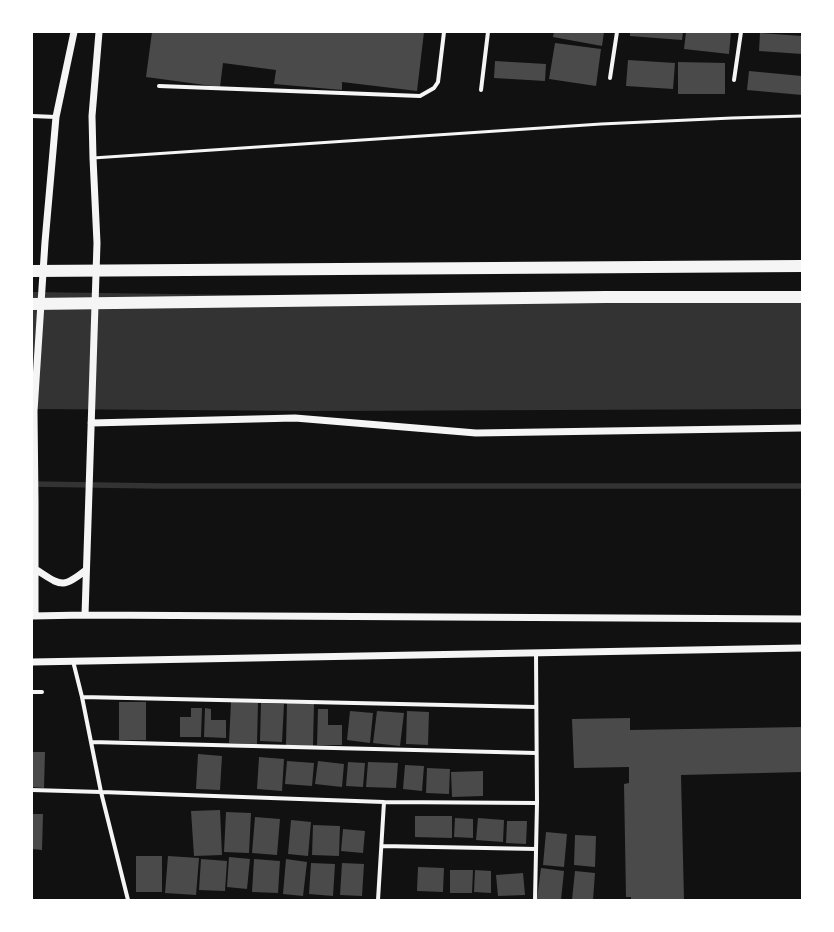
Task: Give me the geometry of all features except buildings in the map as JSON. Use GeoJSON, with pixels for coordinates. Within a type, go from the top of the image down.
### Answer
{"type":"FeatureCollection","features":[{"type":"Feature","properties":{"kind":"highway"},"geometry":{"type":"LineString","coordinates":[[32,271],[802,266]]}},
{"type":"Feature","properties":{"kind":"highway"},"geometry":{"type":"LineString","coordinates":[[32,304],[590,297],[802,297]]}},
{"type":"Feature","properties":{"kind":"street"},"geometry":{"type":"LineString","coordinates":[[74,32],[56,117],[44,242],[33,422],[35,462],[34,616],[802,619]]}},
{"type":"Feature","properties":{"kind":"street"},"geometry":{"type":"LineString","coordinates":[[85,615],[97,243],[92,116],[99,32]]}},
{"type":"Feature","properties":{"kind":"street"},"geometry":{"type":"LineString","coordinates":[[159,86],[420,96],[434,88],[438,82],[444,32]]}},
{"type":"Feature","properties":{"kind":"street"},"geometry":{"type":"LineString","coordinates":[[480,90],[488,32]]}},
{"type":"Feature","properties":{"kind":"street"},"geometry":{"type":"LineString","coordinates":[[610,78],[617,32]]}},
{"type":"Feature","properties":{"kind":"street"},"geometry":{"type":"LineString","coordinates":[[734,80],[740,32]]}},
{"type":"Feature","properties":{"kind":"street"},"geometry":{"type":"LineString","coordinates":[[32,116],[56,117]]}},
{"type":"Feature","properties":{"kind":"street"},"geometry":{"type":"LineString","coordinates":[[91,420],[295,418],[476,433],[802,428]]}},
{"type":"Feature","properties":{"kind":"street"},"geometry":{"type":"LineString","coordinates":[[35,569],[54,581],[64,584],[72,581],[86,570]]}},
{"type":"Feature","properties":{"kind":"street"},"geometry":{"type":"LineString","coordinates":[[32,662],[802,648]]}},
{"type":"Feature","properties":{"kind":"street"},"geometry":{"type":"LineString","coordinates":[[536,653],[536,900]]}},
{"type":"Feature","properties":{"kind":"street"},"geometry":{"type":"LineString","coordinates":[[73,661],[82,697],[101,792],[128,900]]}},
{"type":"Feature","properties":{"kind":"street"},"geometry":{"type":"LineString","coordinates":[[32,692],[42,692]]}},
{"type":"Feature","properties":{"kind":"street"},"geometry":{"type":"LineString","coordinates":[[82,697],[536,707]]}},
{"type":"Feature","properties":{"kind":"street"},"geometry":{"type":"LineString","coordinates":[[91,742],[536,753]]}},
{"type":"Feature","properties":{"kind":"street"},"geometry":{"type":"LineString","coordinates":[[32,790],[384,802],[537,803]]}},
{"type":"Feature","properties":{"kind":"street"},"geometry":{"type":"LineString","coordinates":[[378,900],[384,802]]}},
{"type":"Feature","properties":{"kind":"street"},"geometry":{"type":"LineString","coordinates":[[382,846],[536,849]]}},
{"type":"Feature","properties":{"kind":"lane"},"geometry":{"type":"LineString","coordinates":[[93,158],[601,124],[802,116]]}},
{"type":"Feature","properties":{"kind":"shaded area"},"geometry":{"type":"Polygon","coordinates":[[[32,292],[244,295],[802,292],[802,409],[316,411],[32,409],[32,292]]]}},
{"type":"Feature","properties":{"kind":"waterway"},"geometry":{"type":"LineString","coordinates":[[32,484],[159,486],[802,486]]}}]}
